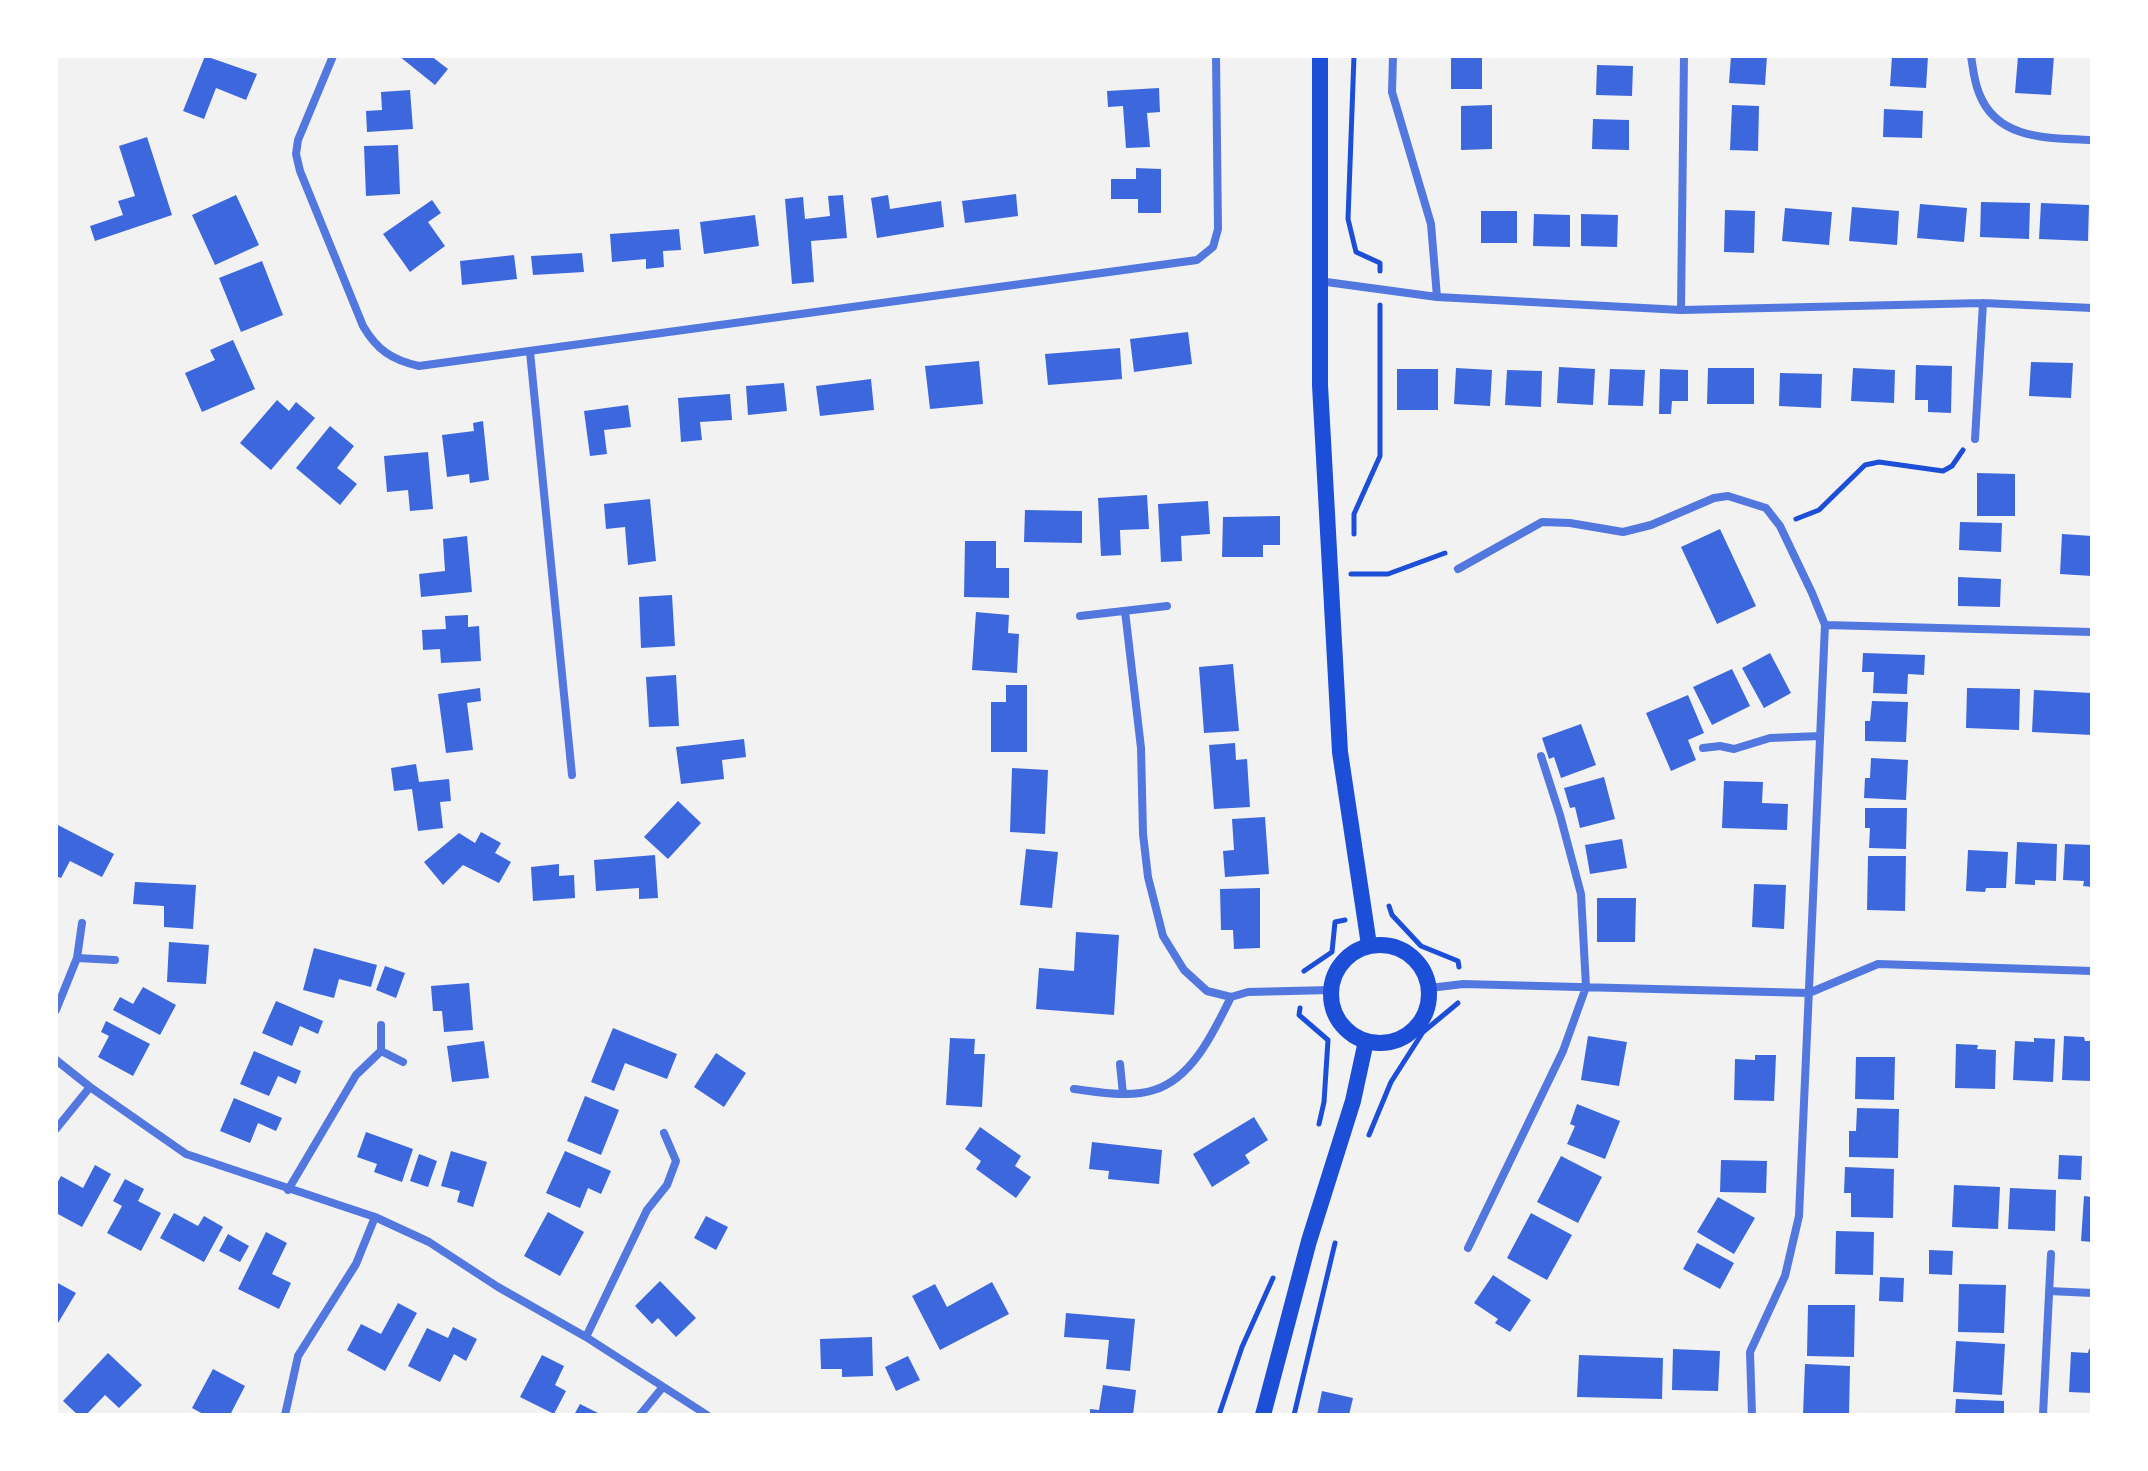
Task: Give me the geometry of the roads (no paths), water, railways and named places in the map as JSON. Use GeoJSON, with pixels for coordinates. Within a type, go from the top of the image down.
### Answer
{"type":"FeatureCollection","features":[{"type":"Feature","properties":{"kind":"main road"},"geometry":{"type":"LineString","coordinates":[[1320,56],[1320,385],[1340,752],[1369,945]]}},
{"type":"Feature","properties":{"kind":"main road"},"geometry":{"type":"LineString","coordinates":[[1369,945],[1398,947],[1411,955],[1421,965],[1430,988],[1428,1008],[1421,1022],[1397,1040],[1382,1043],[1366,1041],[1351,1034],[1340,1022],[1333,1007],[1331,990],[1334,975],[1354,952],[1369,945]]}},
{"type":"Feature","properties":{"kind":"main road"},"geometry":{"type":"LineString","coordinates":[[1263,1415],[1309,1241],[1353,1101],[1366,1041]]}},
{"type":"Feature","properties":{"kind":"street"},"geometry":{"type":"LineString","coordinates":[[333,56],[298,140],[296,154],[300,171],[363,326],[385,354],[419,366],[1197,260],[1213,247],[1218,229],[1216,56]]}},
{"type":"Feature","properties":{"kind":"street"},"geometry":{"type":"LineString","coordinates":[[1393,56],[1392,92],[1431,224],[1437,297]]}},
{"type":"Feature","properties":{"kind":"street"},"geometry":{"type":"LineString","coordinates":[[1681,310],[1684,56]]}},
{"type":"Feature","properties":{"kind":"street"},"geometry":{"type":"LineString","coordinates":[[1971,56],[1979,93],[1986,107],[2001,122],[2018,133],[2092,140]]}},
{"type":"Feature","properties":{"kind":"street"},"geometry":{"type":"LineString","coordinates":[[1318,281],[1437,297],[1681,310],[1983,303],[2092,308]]}},
{"type":"Feature","properties":{"kind":"street"},"geometry":{"type":"LineString","coordinates":[[1975,439],[1983,303]]}},
{"type":"Feature","properties":{"kind":"street"},"geometry":{"type":"LineString","coordinates":[[530,352],[572,775]]}},
{"type":"Feature","properties":{"kind":"street"},"geometry":{"type":"LineString","coordinates":[[1458,569],[1542,522],[1570,523],[1623,532],[1651,525],[1714,498],[1728,496],[1766,508],[1780,526],[1825,625],[1799,1216],[1785,1276],[1750,1352],[1752,1415]]}},
{"type":"Feature","properties":{"kind":"street"},"geometry":{"type":"LineString","coordinates":[[1080,616],[1167,606]]}},
{"type":"Feature","properties":{"kind":"street"},"geometry":{"type":"LineString","coordinates":[[1125,611],[1141,748],[1148,877],[1163,936],[1184,970],[1207,991],[1231,997],[1248,992],[1331,990]]}},
{"type":"Feature","properties":{"kind":"street"},"geometry":{"type":"LineString","coordinates":[[1825,625],[2092,632]]}},
{"type":"Feature","properties":{"kind":"street"},"geometry":{"type":"LineString","coordinates":[[1703,748],[1709,745],[1734,749],[1770,738],[1820,736]]}},
{"type":"Feature","properties":{"kind":"street"},"geometry":{"type":"LineString","coordinates":[[1468,1248],[1563,1051],[1586,987],[1581,894],[1541,756]]}},
{"type":"Feature","properties":{"kind":"street"},"geometry":{"type":"LineString","coordinates":[[56,1010],[77,958],[82,923]]}},
{"type":"Feature","properties":{"kind":"street"},"geometry":{"type":"LineString","coordinates":[[77,958],[115,960]]}},
{"type":"Feature","properties":{"kind":"street"},"geometry":{"type":"LineString","coordinates":[[1430,988],[1463,984],[1809,993],[1878,964],[2092,971]]}},
{"type":"Feature","properties":{"kind":"street"},"geometry":{"type":"LineString","coordinates":[[1074,1089],[1123,1094],[1154,1090],[1182,1074],[1210,1038],[1231,997]]}},
{"type":"Feature","properties":{"kind":"street"},"geometry":{"type":"LineString","coordinates":[[288,1190],[356,1075],[381,1051],[381,1025]]}},
{"type":"Feature","properties":{"kind":"street"},"geometry":{"type":"LineString","coordinates":[[381,1051],[403,1062]]}},
{"type":"Feature","properties":{"kind":"street"},"geometry":{"type":"LineString","coordinates":[[56,1060],[186,1154],[375,1217],[429,1242],[707,1415]]}},
{"type":"Feature","properties":{"kind":"street"},"geometry":{"type":"LineString","coordinates":[[1120,1064],[1123,1094]]}},
{"type":"Feature","properties":{"kind":"street"},"geometry":{"type":"LineString","coordinates":[[56,1129],[90,1087]]}},
{"type":"Feature","properties":{"kind":"street"},"geometry":{"type":"LineString","coordinates":[[586,1337],[647,1210],[667,1185],[676,1161],[664,1133]]}},
{"type":"Feature","properties":{"kind":"street"},"geometry":{"type":"LineString","coordinates":[[285,1415],[298,1356],[356,1264],[375,1217]]}},
{"type":"Feature","properties":{"kind":"street"},"geometry":{"type":"LineString","coordinates":[[2043,1415],[2051,1254]]}},
{"type":"Feature","properties":{"kind":"street"},"geometry":{"type":"LineString","coordinates":[[2049,1291],[2092,1293]]}},
{"type":"Feature","properties":{"kind":"street"},"geometry":{"type":"LineString","coordinates":[[640,1415],[662,1388]]}}]}
